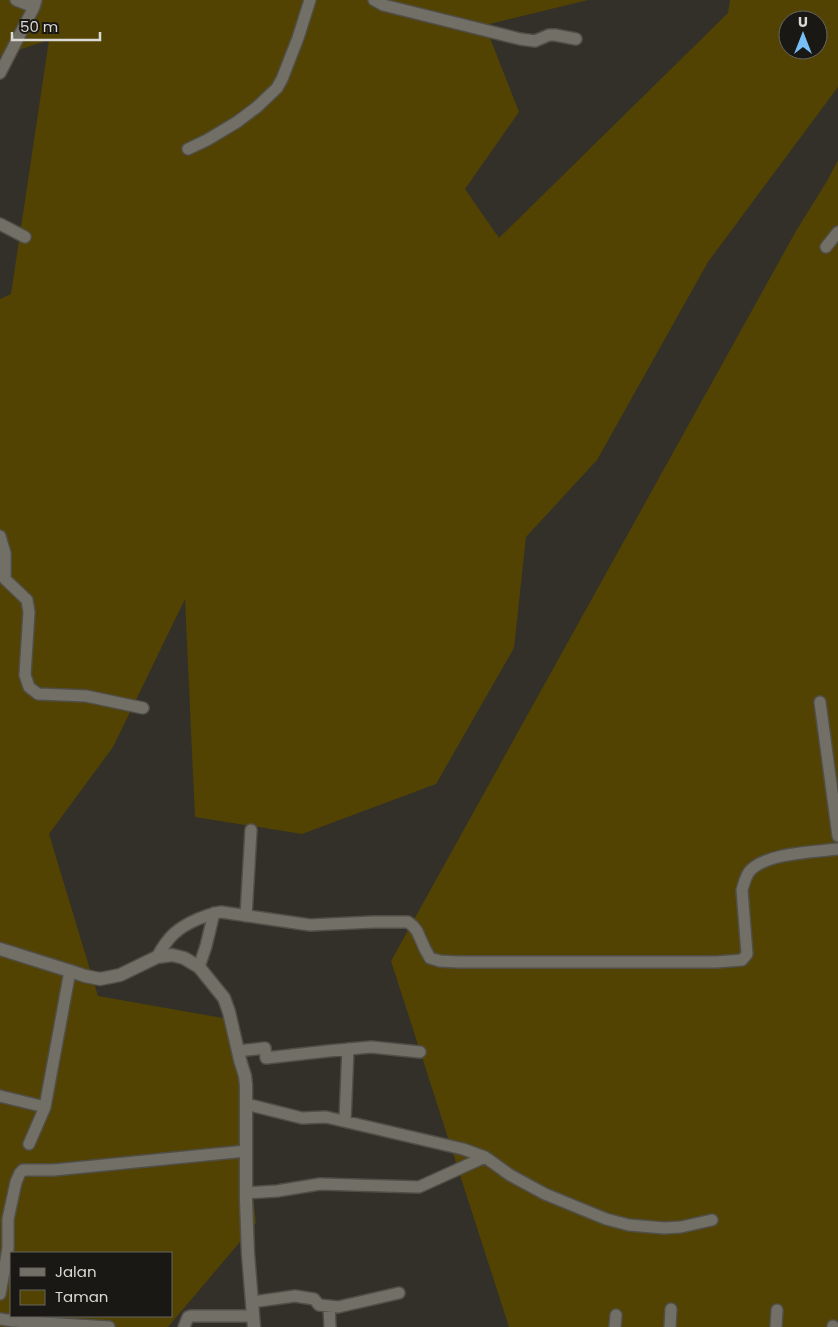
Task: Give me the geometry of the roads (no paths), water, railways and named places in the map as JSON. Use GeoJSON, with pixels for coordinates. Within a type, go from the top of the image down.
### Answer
{"type":"FeatureCollection","features":[{"type":"Feature","properties":{"kind":"street"},"geometry":{"type":"LineString","coordinates":[[1,69],[34,3],[16,0]]}},
{"type":"Feature","properties":{"kind":"street"},"geometry":{"type":"LineString","coordinates":[[188,150],[237,122],[257,107],[277,88],[298,38],[310,0]]}},
{"type":"Feature","properties":{"kind":"street"},"geometry":{"type":"LineString","coordinates":[[374,0],[383,5],[520,39],[535,41],[549,35],[576,39]]}},
{"type":"Feature","properties":{"kind":"street"},"geometry":{"type":"LineString","coordinates":[[0,224],[25,237]]}},
{"type":"Feature","properties":{"kind":"street"},"geometry":{"type":"LineString","coordinates":[[826,247],[838,232]]}},
{"type":"Feature","properties":{"kind":"street"},"geometry":{"type":"LineString","coordinates":[[0,536],[5,553],[5,579],[27,600],[29,612],[25,675],[29,687],[38,694],[86,696],[143,708]]}},
{"type":"Feature","properties":{"kind":"street"},"geometry":{"type":"LineString","coordinates":[[820,702],[838,836]]}},
{"type":"Feature","properties":{"kind":"street"},"geometry":{"type":"LineString","coordinates":[[246,916],[251,830]]}},
{"type":"Feature","properties":{"kind":"street"},"geometry":{"type":"LineString","coordinates":[[157,957],[164,944],[184,925],[221,912],[310,925],[408,922],[414,926],[430,958],[440,961],[716,962],[742,960],[747,954],[742,890],[749,872],[757,865],[781,856],[838,849]]}},
{"type":"Feature","properties":{"kind":"street"},"geometry":{"type":"LineString","coordinates":[[199,967],[214,913]]}},
{"type":"Feature","properties":{"kind":"street"},"geometry":{"type":"LineString","coordinates":[[0,949],[84,976],[100,979],[120,975],[157,957],[178,956],[199,967],[224,998],[245,1076],[248,1254],[254,1322],[191,1316],[188,1317],[184,1327]]}},
{"type":"Feature","properties":{"kind":"street"},"geometry":{"type":"LineString","coordinates":[[29,1144],[45,1107],[70,971]]}},
{"type":"Feature","properties":{"kind":"street"},"geometry":{"type":"LineString","coordinates":[[238,1051],[265,1048],[266,1058],[371,1047],[420,1052]]}},
{"type":"Feature","properties":{"kind":"street"},"geometry":{"type":"LineString","coordinates":[[345,1121],[348,1049]]}},
{"type":"Feature","properties":{"kind":"street"},"geometry":{"type":"LineString","coordinates":[[0,1096],[45,1107]]}},
{"type":"Feature","properties":{"kind":"street"},"geometry":{"type":"LineString","coordinates":[[246,1104],[302,1118],[326,1117],[345,1121],[485,1156],[510,1175],[545,1194],[606,1219],[628,1225],[664,1228],[681,1227],[712,1220]]}},
{"type":"Feature","properties":{"kind":"street"},"geometry":{"type":"LineString","coordinates":[[0,1294],[8,1248],[8,1219],[21,1171],[54,1170],[246,1151]]}},
{"type":"Feature","properties":{"kind":"street"},"geometry":{"type":"LineString","coordinates":[[246,1193],[278,1191],[320,1184],[420,1187],[485,1156]]}},
{"type":"Feature","properties":{"kind":"street"},"geometry":{"type":"LineString","coordinates":[[252,1302],[295,1296],[314,1299],[319,1305],[338,1307],[399,1294]]}},
{"type":"Feature","properties":{"kind":"street"},"geometry":{"type":"LineString","coordinates":[[329,1306],[330,1327]]}},
{"type":"Feature","properties":{"kind":"street"},"geometry":{"type":"LineString","coordinates":[[670,1327],[671,1309]]}},
{"type":"Feature","properties":{"kind":"street"},"geometry":{"type":"LineString","coordinates":[[776,1327],[777,1310]]}},
{"type":"Feature","properties":{"kind":"street"},"geometry":{"type":"LineString","coordinates":[[0,1319],[30,1325],[109,1327]]}}]}
